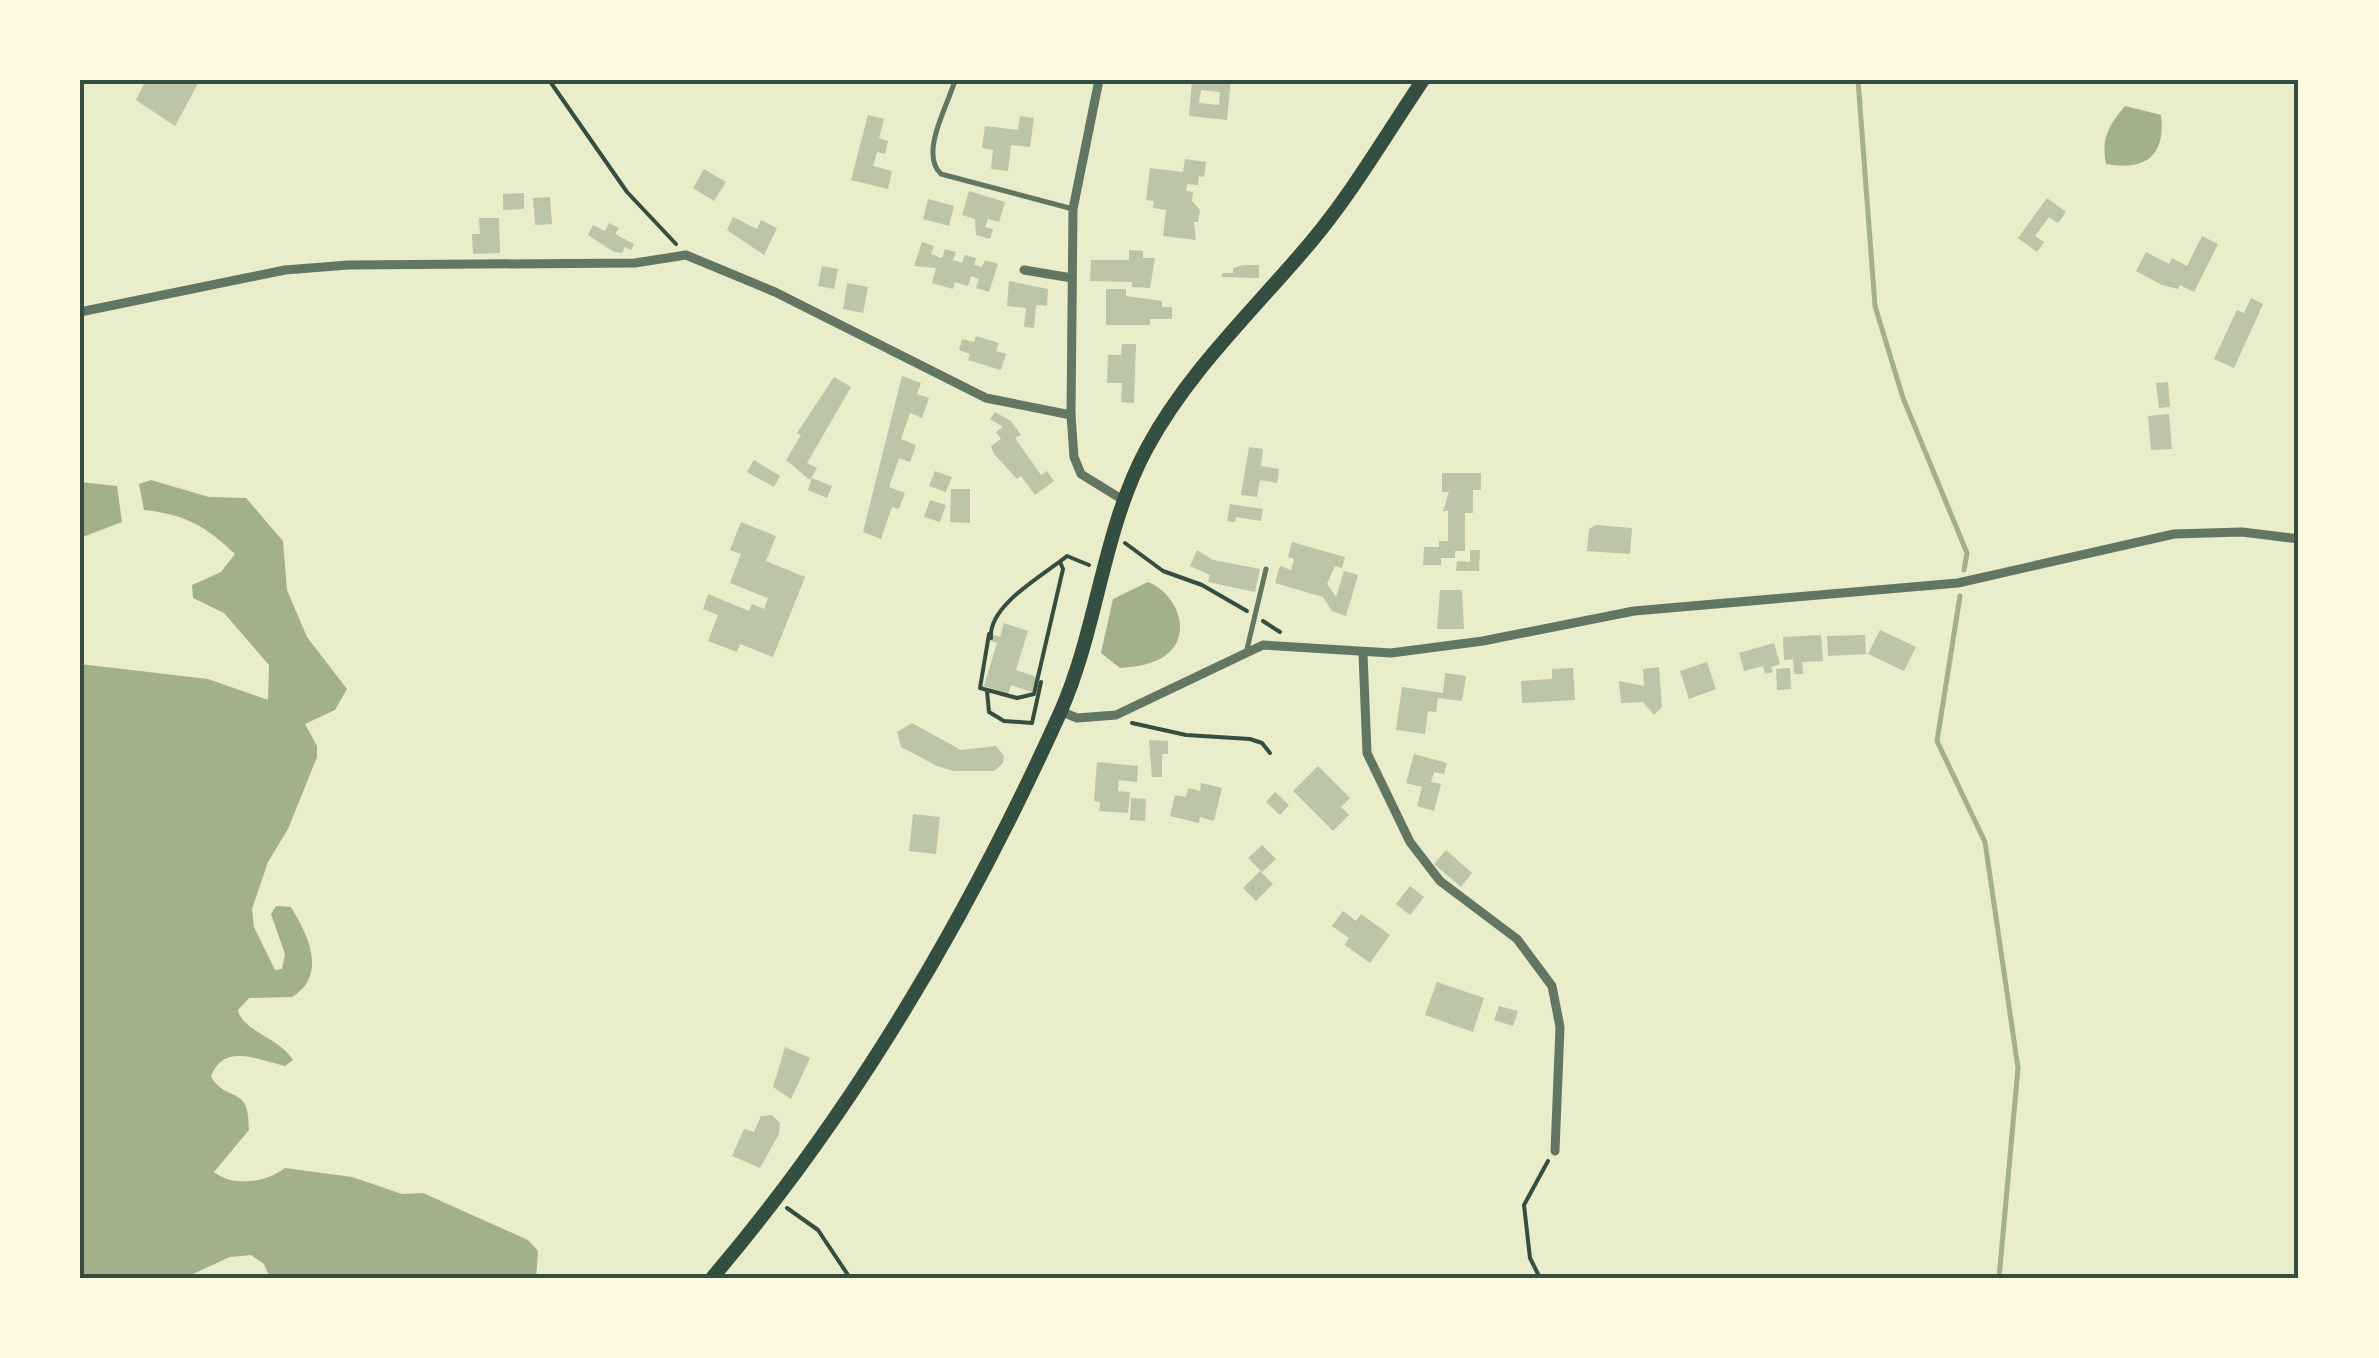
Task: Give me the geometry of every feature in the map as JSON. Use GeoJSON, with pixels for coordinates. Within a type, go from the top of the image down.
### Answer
{"type":"FeatureCollection","features":[{"type":"Feature","properties":{"kind":"main road"},"geometry":{"type":"LineString","coordinates":[[712,1278],[776,1201],[926,978],[1060,712],[1122,500],[1166,417],[1232,328],[1313,240],[1423,80]]}},
{"type":"Feature","properties":{"kind":"street"},"geometry":{"type":"LineString","coordinates":[[1099,80],[1073,208],[1071,416],[1074,457],[1082,474],[1122,500]]}},
{"type":"Feature","properties":{"kind":"street"},"geometry":{"type":"LineString","coordinates":[[80,312],[285,270],[348,265],[635,263],[686,255],[775,292],[986,398],[1071,416]]}},
{"type":"Feature","properties":{"kind":"street"},"geometry":{"type":"LineString","coordinates":[[1024,270],[1072,278]]}},
{"type":"Feature","properties":{"kind":"street"},"geometry":{"type":"LineString","coordinates":[[1060,712],[1077,718],[1116,715],[1247,649],[1289,644],[1363,654],[1482,641],[1634,610],[1958,583],[2174,534],[2242,532],[2299,539]]}},
{"type":"Feature","properties":{"kind":"street"},"geometry":{"type":"LineString","coordinates":[[1363,654],[1366,753],[1420,859],[1440,881],[1517,939],[1552,986],[1560,1027],[1554,1151]]}},
{"type":"Feature","properties":{"kind":"lane"},"geometry":{"type":"LineString","coordinates":[[956,80],[931,152],[933,166],[941,174],[1073,208]]}},
{"type":"Feature","properties":{"kind":"lane"},"geometry":{"type":"LineString","coordinates":[[1247,649],[1266,569]]}},
{"type":"Feature","properties":{"kind":"path"},"geometry":{"type":"LineString","coordinates":[[549,80],[628,192],[686,255]]}},
{"type":"Feature","properties":{"kind":"path"},"geometry":{"type":"LineString","coordinates":[[1112,535],[1162,570],[1202,586],[1278,630],[1289,644]]}},
{"type":"Feature","properties":{"kind":"path"},"geometry":{"type":"LineString","coordinates":[[1042,674],[1034,694],[1016,698],[980,688],[982,655],[992,623],[1012,600],[1067,556],[1103,571]]}},
{"type":"Feature","properties":{"kind":"path"},"geometry":{"type":"LineString","coordinates":[[987,691],[989,712],[1004,721],[1032,722],[1041,696],[1063,569],[1060,562]]}},
{"type":"Feature","properties":{"kind":"path"},"geometry":{"type":"LineString","coordinates":[[1116,715],[1186,735],[1250,740],[1262,743],[1270,753]]}},
{"type":"Feature","properties":{"kind":"path"},"geometry":{"type":"LineString","coordinates":[[1540,1278],[1530,1258],[1524,1206],[1554,1151]]}},
{"type":"Feature","properties":{"kind":"path"},"geometry":{"type":"LineString","coordinates":[[776,1201],[818,1230],[850,1278]]}},
{"type":"Feature","properties":{"kind":"shaded area"},"geometry":{"type":"Polygon","coordinates":[[[2125,106],[2161,115],[2160,141],[2150,158],[2141,163],[2106,164],[2107,133],[2125,106]]]}},
{"type":"Feature","properties":{"kind":"shaded area"},"geometry":{"type":"Polygon","coordinates":[[[151,480],[209,497],[246,498],[283,541],[287,590],[307,637],[347,689],[335,710],[305,724],[317,746],[317,757],[288,829],[268,862],[252,909],[254,927],[275,970],[282,969],[285,954],[271,914],[276,906],[291,907],[308,942],[312,966],[303,988],[292,997],[249,998],[238,1010],[246,1024],[293,1060],[285,1066],[243,1056],[224,1060],[217,1066],[211,1077],[242,1100],[249,1130],[214,1172],[230,1180],[249,1181],[285,1168],[352,1177],[402,1194],[423,1193],[528,1240],[538,1251],[536,1278],[270,1278],[264,1264],[251,1255],[230,1257],[184,1278],[80,1278],[80,664],[208,679],[268,700],[269,665],[224,613],[193,598],[192,585],[221,572],[235,554],[194,523],[144,510],[139,484],[151,480]]]}},
{"type":"Feature","properties":{"kind":"shaded area"},"geometry":{"type":"Polygon","coordinates":[[[80,482],[117,486],[122,522],[80,538],[80,482]]]}},
{"type":"Feature","properties":{"kind":"shaded area"},"geometry":{"type":"Polygon","coordinates":[[[1148,582],[1168,596],[1174,606],[1179,618],[1178,640],[1160,659],[1120,668],[1101,653],[1113,599],[1148,582]]]}},
{"type":"Feature","properties":{"kind":"building"},"geometry":{"type":"Polygon","coordinates":[[[146,80],[200,80],[175,126],[136,100],[146,80]]]}},
{"type":"Feature","properties":{"kind":"building"},"geometry":{"type":"Polygon","coordinates":[[[1192,80],[1231,80],[1227,120],[1189,116],[1192,80]],[[1201,90],[1199,103],[1219,105],[1220,92],[1201,90]]]}},
{"type":"Feature","properties":{"kind":"building"},"geometry":{"type":"Polygon","coordinates":[[[868,115],[884,119],[879,138],[888,141],[885,154],[877,152],[873,166],[892,171],[888,189],[851,180],[868,115]]]}},
{"type":"Feature","properties":{"kind":"building"},"geometry":{"type":"Polygon","coordinates":[[[1020,116],[1034,118],[1030,147],[1011,145],[1008,171],[991,169],[993,150],[982,148],[985,126],[1018,130],[1020,116]]]}},
{"type":"Feature","properties":{"kind":"building"},"geometry":{"type":"Polygon","coordinates":[[[1185,159],[1206,162],[1204,177],[1199,176],[1198,185],[1187,184],[1186,191],[1193,192],[1192,201],[1200,210],[1198,222],[1194,222],[1196,240],[1163,236],[1166,210],[1153,208],[1154,201],[1146,200],[1150,168],[1183,172],[1185,159]]]}},
{"type":"Feature","properties":{"kind":"building"},"geometry":{"type":"Polygon","coordinates":[[[704,169],[726,182],[714,201],[693,188],[704,169]]]}},
{"type":"Feature","properties":{"kind":"building"},"geometry":{"type":"Polygon","coordinates":[[[969,191],[1005,202],[999,222],[988,219],[985,227],[993,229],[990,239],[976,235],[975,219],[962,215],[969,191]]]}},
{"type":"Feature","properties":{"kind":"building"},"geometry":{"type":"Polygon","coordinates":[[[524,193],[524,209],[503,210],[503,194],[524,193]]]}},
{"type":"Feature","properties":{"kind":"building"},"geometry":{"type":"Polygon","coordinates":[[[550,197],[552,224],[535,225],[533,198],[550,197]]]}},
{"type":"Feature","properties":{"kind":"building"},"geometry":{"type":"Polygon","coordinates":[[[2047,198],[2066,212],[2058,223],[2049,217],[2035,236],[2044,242],[2037,252],[2018,238],[2047,198]]]}},
{"type":"Feature","properties":{"kind":"building"},"geometry":{"type":"Polygon","coordinates":[[[928,199],[954,206],[949,226],[923,219],[928,199]]]}},
{"type":"Feature","properties":{"kind":"building"},"geometry":{"type":"Polygon","coordinates":[[[733,217],[757,229],[761,220],[777,228],[764,255],[727,230],[733,217]]]}},
{"type":"Feature","properties":{"kind":"building"},"geometry":{"type":"Polygon","coordinates":[[[479,218],[499,218],[500,253],[473,254],[472,234],[480,234],[479,218]]]}},
{"type":"Feature","properties":{"kind":"building"},"geometry":{"type":"Polygon","coordinates":[[[609,223],[619,228],[615,234],[634,244],[631,250],[625,247],[622,253],[614,252],[588,235],[593,225],[605,231],[609,223]]]}},
{"type":"Feature","properties":{"kind":"building"},"geometry":{"type":"Polygon","coordinates":[[[2202,236],[2218,244],[2194,292],[2180,285],[2178,289],[2162,285],[2136,271],[2146,252],[2169,264],[2172,258],[2187,266],[2202,236]]]}},
{"type":"Feature","properties":{"kind":"building"},"geometry":{"type":"Polygon","coordinates":[[[922,242],[934,246],[931,254],[942,258],[945,249],[956,252],[953,260],[962,263],[965,255],[976,258],[974,265],[982,267],[985,260],[998,264],[989,292],[976,288],[979,279],[971,276],[968,286],[955,282],[953,289],[932,283],[936,268],[914,266],[922,242]]]}},
{"type":"Feature","properties":{"kind":"building"},"geometry":{"type":"Polygon","coordinates":[[[1129,250],[1143,251],[1143,258],[1155,258],[1150,288],[1132,287],[1132,282],[1090,281],[1091,260],[1129,260],[1129,250]]]}},
{"type":"Feature","properties":{"kind":"building"},"geometry":{"type":"Polygon","coordinates":[[[1259,265],[1259,278],[1222,277],[1222,273],[1233,273],[1233,268],[1259,265]]]}},
{"type":"Feature","properties":{"kind":"building"},"geometry":{"type":"Polygon","coordinates":[[[822,266],[838,269],[834,289],[818,286],[822,266]]]}},
{"type":"Feature","properties":{"kind":"building"},"geometry":{"type":"Polygon","coordinates":[[[1009,281],[1048,289],[1047,306],[1036,305],[1034,328],[1024,327],[1026,308],[1007,306],[1009,281]]]}},
{"type":"Feature","properties":{"kind":"building"},"geometry":{"type":"Polygon","coordinates":[[[847,283],[868,287],[863,313],[843,309],[847,283]]]}},
{"type":"Feature","properties":{"kind":"building"},"geometry":{"type":"Polygon","coordinates":[[[1106,289],[1126,289],[1126,296],[1162,301],[1162,307],[1172,307],[1172,319],[1150,319],[1150,325],[1106,325],[1106,289]]]}},
{"type":"Feature","properties":{"kind":"building"},"geometry":{"type":"Polygon","coordinates":[[[2251,298],[2263,304],[2234,368],[2214,359],[2237,310],[2244,313],[2251,298]]]}},
{"type":"Feature","properties":{"kind":"building"},"geometry":{"type":"Polygon","coordinates":[[[976,336],[999,343],[996,351],[1006,354],[1001,370],[968,360],[970,354],[959,350],[962,339],[974,342],[976,336]]]}},
{"type":"Feature","properties":{"kind":"building"},"geometry":{"type":"Polygon","coordinates":[[[1122,344],[1136,344],[1134,403],[1121,402],[1122,383],[1107,383],[1108,355],[1121,355],[1122,344]]]}},
{"type":"Feature","properties":{"kind":"building"},"geometry":{"type":"Polygon","coordinates":[[[902,376],[921,383],[917,394],[929,398],[922,418],[910,413],[901,439],[916,445],[910,462],[899,458],[889,487],[905,493],[899,509],[892,507],[881,539],[863,532],[902,376]]]}},
{"type":"Feature","properties":{"kind":"building"},"geometry":{"type":"Polygon","coordinates":[[[834,377],[851,387],[807,463],[817,468],[810,480],[786,460],[801,435],[797,433],[834,377]]]}},
{"type":"Feature","properties":{"kind":"building"},"geometry":{"type":"Polygon","coordinates":[[[2168,382],[2170,407],[2159,408],[2156,383],[2168,382]]]}},
{"type":"Feature","properties":{"kind":"building"},"geometry":{"type":"Polygon","coordinates":[[[995,412],[1011,421],[1021,435],[1015,438],[1041,475],[1047,471],[1054,481],[1035,495],[1021,476],[1017,479],[994,454],[991,446],[1001,439],[996,432],[1003,427],[990,419],[995,412]]]}},
{"type":"Feature","properties":{"kind":"building"},"geometry":{"type":"Polygon","coordinates":[[[2169,414],[2172,449],[2151,450],[2148,416],[2169,414]]]}},
{"type":"Feature","properties":{"kind":"building"},"geometry":{"type":"Polygon","coordinates":[[[1249,447],[1263,449],[1261,466],[1279,469],[1277,483],[1260,480],[1257,497],[1241,495],[1249,447]]]}},
{"type":"Feature","properties":{"kind":"building"},"geometry":{"type":"Polygon","coordinates":[[[754,460],[780,476],[774,487],[747,472],[754,460]]]}},
{"type":"Feature","properties":{"kind":"building"},"geometry":{"type":"Polygon","coordinates":[[[935,471],[952,477],[946,492],[929,486],[935,471]]]}},
{"type":"Feature","properties":{"kind":"building"},"geometry":{"type":"Polygon","coordinates":[[[1442,473],[1481,473],[1481,490],[1473,490],[1473,513],[1465,513],[1465,551],[1455,551],[1455,558],[1441,558],[1441,565],[1423,565],[1424,547],[1439,547],[1439,541],[1448,541],[1448,511],[1443,511],[1449,492],[1442,492],[1442,473]]]}},
{"type":"Feature","properties":{"kind":"building"},"geometry":{"type":"Polygon","coordinates":[[[812,478],[832,486],[827,498],[808,490],[812,478]]]}},
{"type":"Feature","properties":{"kind":"building"},"geometry":{"type":"Polygon","coordinates":[[[951,489],[970,489],[970,523],[950,522],[951,489]]]}},
{"type":"Feature","properties":{"kind":"building"},"geometry":{"type":"Polygon","coordinates":[[[930,500],[946,505],[940,522],[924,517],[930,500]]]}},
{"type":"Feature","properties":{"kind":"building"},"geometry":{"type":"Polygon","coordinates":[[[1230,504],[1263,509],[1261,521],[1236,517],[1235,522],[1227,521],[1230,504]]]}},
{"type":"Feature","properties":{"kind":"building"},"geometry":{"type":"Polygon","coordinates":[[[741,522],[776,536],[766,561],[805,577],[773,657],[740,644],[737,652],[708,641],[718,615],[703,609],[708,594],[749,611],[752,604],[764,609],[768,598],[730,583],[741,554],[730,550],[741,522]]]}},
{"type":"Feature","properties":{"kind":"building"},"geometry":{"type":"Polygon","coordinates":[[[1596,525],[1632,528],[1630,554],[1587,551],[1589,529],[1596,525]]]}},
{"type":"Feature","properties":{"kind":"building"},"geometry":{"type":"Polygon","coordinates":[[[1292,542],[1345,557],[1342,568],[1335,566],[1327,584],[1336,597],[1344,571],[1358,575],[1346,616],[1332,611],[1323,597],[1275,583],[1280,566],[1291,570],[1294,559],[1288,557],[1292,542]]]}},
{"type":"Feature","properties":{"kind":"building"},"geometry":{"type":"Polygon","coordinates":[[[1197,550],[1213,560],[1260,569],[1255,592],[1208,582],[1210,575],[1190,566],[1197,550]]]}},
{"type":"Feature","properties":{"kind":"building"},"geometry":{"type":"Polygon","coordinates":[[[1470,550],[1480,550],[1479,571],[1456,571],[1457,561],[1470,562],[1470,550]]]}},
{"type":"Feature","properties":{"kind":"building"},"geometry":{"type":"Polygon","coordinates":[[[1440,590],[1462,590],[1464,629],[1437,629],[1440,590]]]}},
{"type":"Feature","properties":{"kind":"building"},"geometry":{"type":"Polygon","coordinates":[[[1004,623],[1028,631],[1016,670],[1037,677],[1032,692],[1011,685],[1008,694],[984,686],[997,643],[990,641],[992,634],[1000,637],[1004,623]]]}},
{"type":"Feature","properties":{"kind":"building"},"geometry":{"type":"Polygon","coordinates":[[[1880,630],[1916,647],[1904,671],[1868,654],[1880,630]]]}},
{"type":"Feature","properties":{"kind":"building"},"geometry":{"type":"Polygon","coordinates":[[[1821,635],[1823,661],[1802,662],[1803,674],[1794,674],[1793,659],[1784,660],[1783,637],[1821,635]]]}},
{"type":"Feature","properties":{"kind":"building"},"geometry":{"type":"Polygon","coordinates":[[[1865,635],[1866,654],[1828,656],[1827,636],[1865,635]]]}},
{"type":"Feature","properties":{"kind":"building"},"geometry":{"type":"Polygon","coordinates":[[[1774,643],[1780,664],[1771,667],[1773,672],[1765,674],[1763,666],[1744,671],[1739,653],[1774,643]]]}},
{"type":"Feature","properties":{"kind":"building"},"geometry":{"type":"Polygon","coordinates":[[[1707,662],[1716,689],[1689,699],[1680,671],[1707,662]]]}},
{"type":"Feature","properties":{"kind":"building"},"geometry":{"type":"Polygon","coordinates":[[[1659,667],[1662,707],[1654,715],[1643,702],[1621,703],[1619,681],[1644,686],[1643,669],[1659,667]]]}},
{"type":"Feature","properties":{"kind":"building"},"geometry":{"type":"Polygon","coordinates":[[[1573,668],[1575,700],[1522,703],[1521,681],[1552,679],[1552,669],[1573,668]]]}},
{"type":"Feature","properties":{"kind":"building"},"geometry":{"type":"Polygon","coordinates":[[[1790,668],[1791,689],[1777,690],[1776,669],[1790,668]]]}},
{"type":"Feature","properties":{"kind":"building"},"geometry":{"type":"Polygon","coordinates":[[[1445,673],[1466,676],[1462,701],[1438,698],[1436,712],[1428,711],[1425,734],[1396,730],[1402,687],[1443,693],[1445,673]]]}},
{"type":"Feature","properties":{"kind":"building"},"geometry":{"type":"Polygon","coordinates":[[[912,723],[961,750],[996,746],[1004,756],[1003,763],[994,771],[953,771],[937,766],[901,747],[897,732],[912,723]]]}},
{"type":"Feature","properties":{"kind":"building"},"geometry":{"type":"Polygon","coordinates":[[[1149,740],[1168,741],[1168,754],[1162,754],[1162,777],[1152,777],[1149,740]]]}},
{"type":"Feature","properties":{"kind":"building"},"geometry":{"type":"Polygon","coordinates":[[[1414,754],[1447,763],[1444,774],[1434,772],[1431,782],[1441,784],[1434,811],[1417,806],[1422,787],[1406,783],[1414,754]]]}},
{"type":"Feature","properties":{"kind":"building"},"geometry":{"type":"Polygon","coordinates":[[[1097,762],[1138,766],[1137,782],[1119,780],[1118,791],[1130,792],[1128,813],[1099,811],[1100,802],[1094,801],[1097,762]]]}},
{"type":"Feature","properties":{"kind":"building"},"geometry":{"type":"Polygon","coordinates":[[[1318,766],[1350,798],[1341,807],[1349,815],[1333,831],[1293,791],[1318,766]]]}},
{"type":"Feature","properties":{"kind":"building"},"geometry":{"type":"Polygon","coordinates":[[[1201,783],[1222,788],[1214,821],[1200,817],[1199,823],[1170,816],[1175,795],[1186,797],[1188,788],[1200,791],[1201,783]]]}},
{"type":"Feature","properties":{"kind":"building"},"geometry":{"type":"Polygon","coordinates":[[[1275,792],[1289,805],[1280,815],[1266,802],[1275,792]]]}},
{"type":"Feature","properties":{"kind":"building"},"geometry":{"type":"Polygon","coordinates":[[[1131,798],[1146,799],[1145,821],[1130,820],[1131,798]]]}},
{"type":"Feature","properties":{"kind":"building"},"geometry":{"type":"Polygon","coordinates":[[[913,814],[940,817],[936,854],[909,851],[913,814]]]}},
{"type":"Feature","properties":{"kind":"building"},"geometry":{"type":"Polygon","coordinates":[[[1262,845],[1276,859],[1262,872],[1248,858],[1262,845]]]}},
{"type":"Feature","properties":{"kind":"building"},"geometry":{"type":"Polygon","coordinates":[[[1446,850],[1472,873],[1461,887],[1434,864],[1446,850]]]}},
{"type":"Feature","properties":{"kind":"building"},"geometry":{"type":"Polygon","coordinates":[[[1260,871],[1273,884],[1256,901],[1243,888],[1260,871]]]}},
{"type":"Feature","properties":{"kind":"building"},"geometry":{"type":"Polygon","coordinates":[[[1410,886],[1424,897],[1410,915],[1396,904],[1410,886]]]}},
{"type":"Feature","properties":{"kind":"building"},"geometry":{"type":"Polygon","coordinates":[[[1343,911],[1356,921],[1361,914],[1390,935],[1370,963],[1345,945],[1349,938],[1332,926],[1343,911]]]}},
{"type":"Feature","properties":{"kind":"building"},"geometry":{"type":"Polygon","coordinates":[[[1437,982],[1484,998],[1473,1032],[1425,1015],[1437,982]]]}},
{"type":"Feature","properties":{"kind":"building"},"geometry":{"type":"Polygon","coordinates":[[[1499,1006],[1518,1011],[1513,1026],[1494,1020],[1499,1006]]]}},
{"type":"Feature","properties":{"kind":"building"},"geometry":{"type":"Polygon","coordinates":[[[785,1047],[810,1058],[791,1099],[773,1087],[785,1047]]]}},
{"type":"Feature","properties":{"kind":"building"},"geometry":{"type":"Polygon","coordinates":[[[772,1115],[780,1123],[779,1134],[760,1168],[732,1156],[744,1129],[754,1132],[761,1116],[772,1115]]]}},
{"type":"Feature","properties":{"kind":"waterway"},"geometry":{"type":"LineString","coordinates":[[1858,80],[1875,306],[1903,398],[1967,553],[1964,570]]}},
{"type":"Feature","properties":{"kind":"waterway"},"geometry":{"type":"LineString","coordinates":[[1960,596],[1937,741],[1985,842],[2018,1068],[1999,1278]]}}]}
